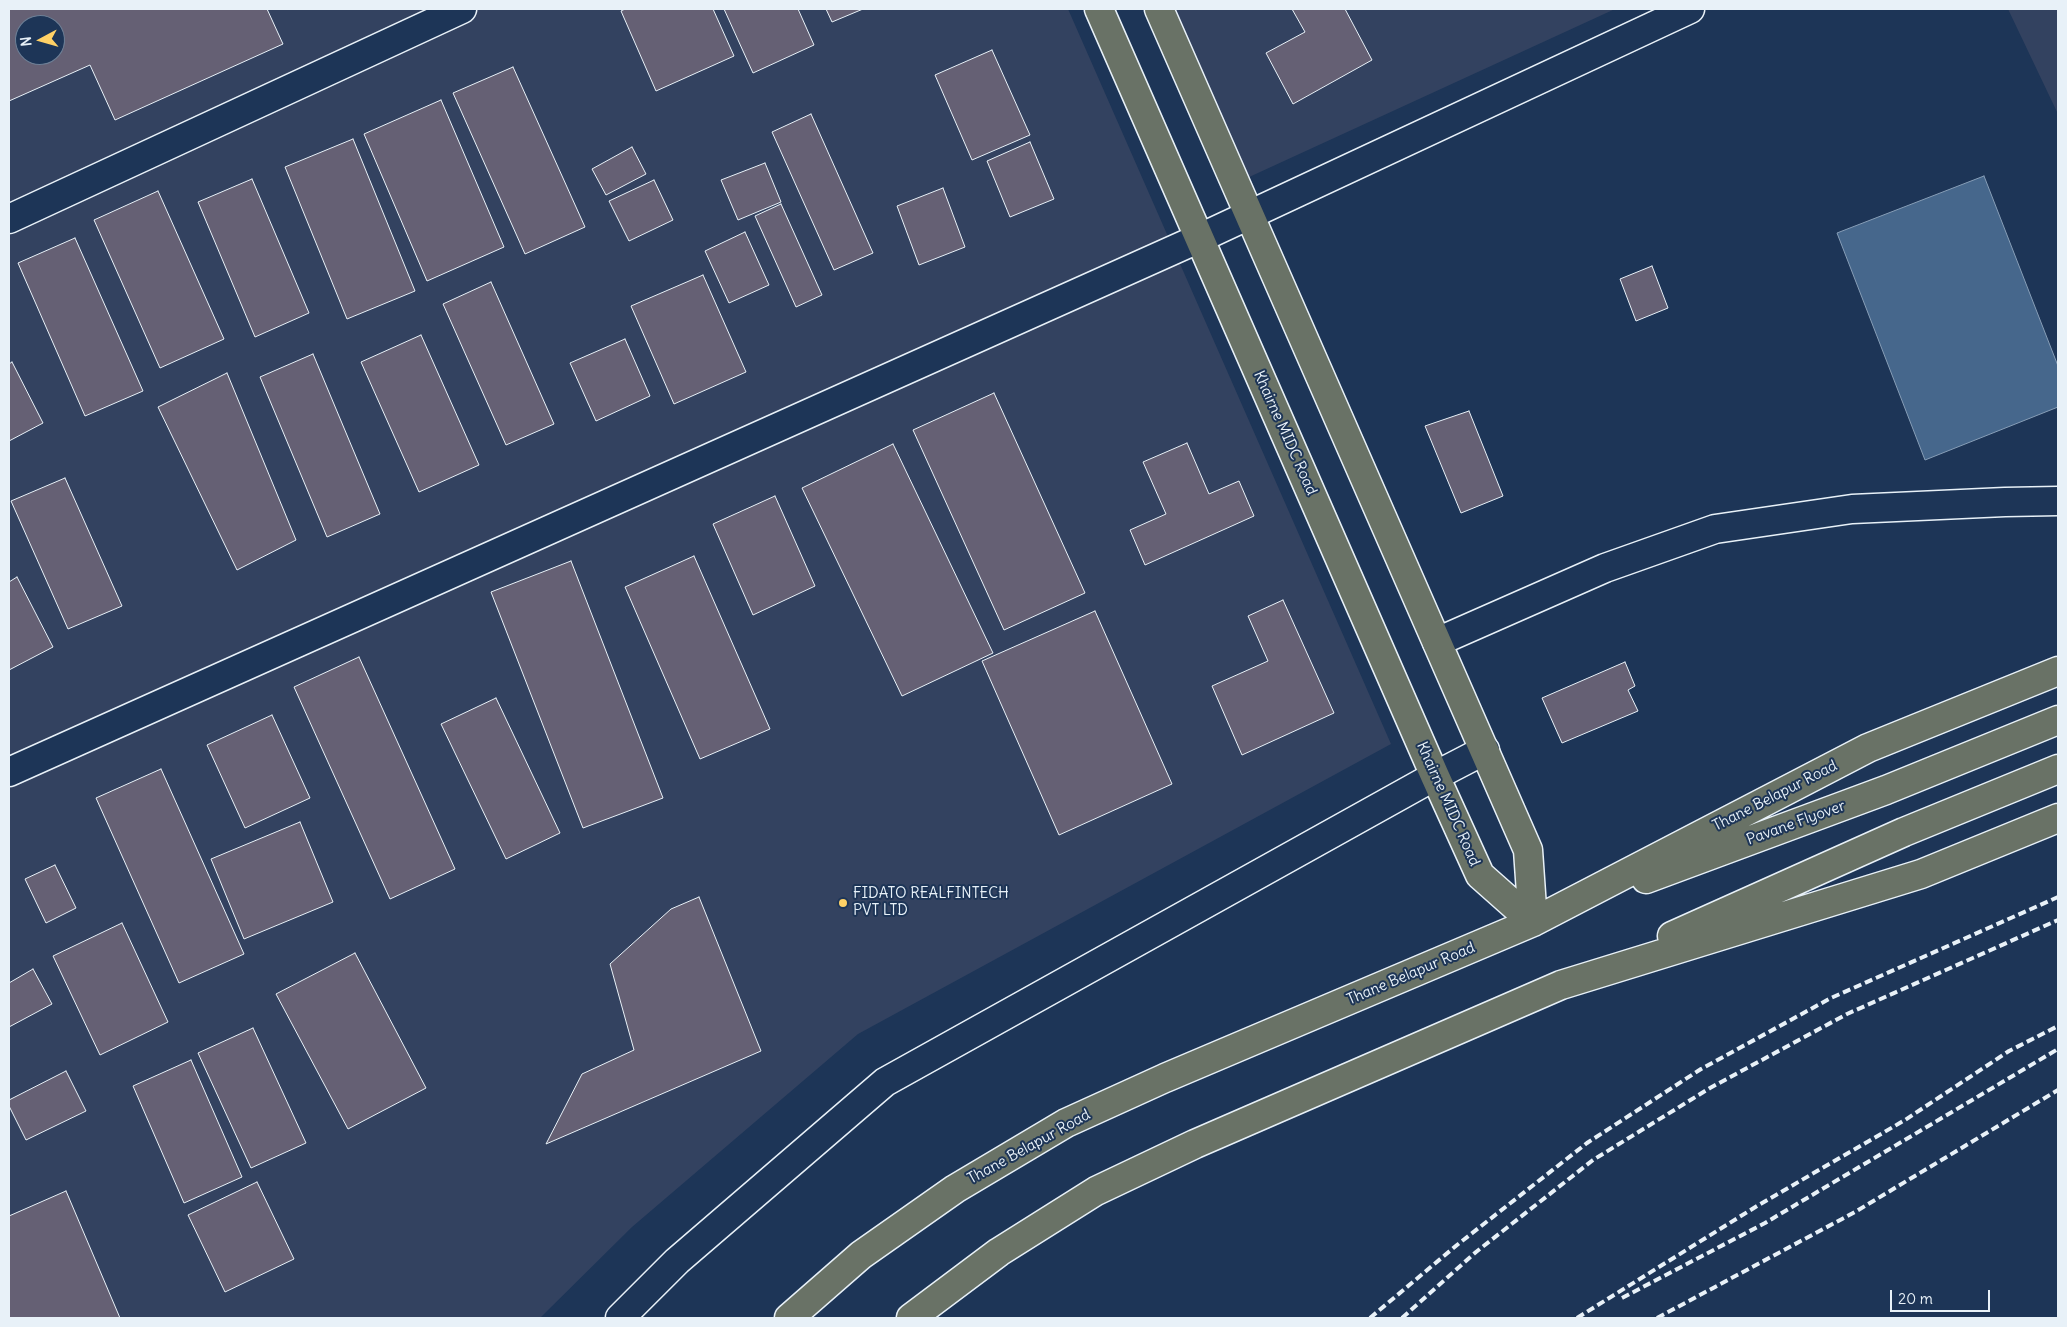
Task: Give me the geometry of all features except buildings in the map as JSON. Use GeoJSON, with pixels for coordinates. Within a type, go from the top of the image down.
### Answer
{"type":"FeatureCollection","features":[{"type":"Feature","properties":{"kind":"main road","name":"Khairne MIDC Road"},"geometry":{"type":"LineString","coordinates":[[1099,9],[1480,875],[1532,922]]}},
{"type":"Feature","properties":{"kind":"main road"},"geometry":{"type":"LineString","coordinates":[[1159,9],[1528,850],[1532,922]]}},
{"type":"Feature","properties":{"kind":"main road","name":"Thane Belapur Road"},"geometry":{"type":"LineString","coordinates":[[789,1318],[861,1255],[955,1189],[1066,1123],[1165,1078],[1532,922],[1868,748],[2058,671]]}},
{"type":"Feature","properties":{"kind":"main road","name":"Pavane Flyover"},"geometry":{"type":"LineString","coordinates":[[1532,922],[1886,790],[2058,720]]}},
{"type":"Feature","properties":{"kind":"main road"},"geometry":{"type":"LineString","coordinates":[[911,1318],[999,1252],[1096,1191],[1195,1144],[1561,985],[1904,832],[2058,769]]}},
{"type":"Feature","properties":{"kind":"main road"},"geometry":{"type":"LineString","coordinates":[[1561,985],[1921,874],[2058,818]]}},
{"type":"Feature","properties":{"kind":"street"},"geometry":{"type":"LineString","coordinates":[[9,219],[462,9]]}},
{"type":"Feature","properties":{"kind":"street"},"geometry":{"type":"LineString","coordinates":[[9,772],[1200,238],[1690,9]]}},
{"type":"Feature","properties":{"kind":"street"},"geometry":{"type":"LineString","coordinates":[[1437,642],[1605,568],[1715,530],[1852,509],[2058,501]]}},
{"type":"Feature","properties":{"kind":"street"},"geometry":{"type":"LineString","coordinates":[[620,1318],[677,1261],[885,1082],[1485,750]]}},
{"type":"Feature","properties":{"kind":"shaded area"},"geometry":{"type":"Polygon","coordinates":[[[9,9],[1068,9],[1391,744],[858,1034],[632,1227],[540,1318],[9,1318],[9,9]]]}},
{"type":"Feature","properties":{"kind":"shaded area"},"geometry":{"type":"Polygon","coordinates":[[[1175,9],[1615,9],[1247,178],[1175,9]]]}},
{"type":"Feature","properties":{"kind":"shaded area"},"geometry":{"type":"Polygon","coordinates":[[[2008,9],[2058,9],[2058,114],[2008,9]]]}},
{"type":"Feature","properties":{"kind":"shaded area"},"geometry":{"type":"Polygon","coordinates":[[[1984,176],[2058,366],[2058,407],[1925,460],[1837,233],[1984,176]]]}},
{"type":"Feature","properties":{"kind":"railway"},"geometry":{"type":"LineString","coordinates":[[1370,1318],[1457,1245],[1587,1143],[1701,1069],[1831,998],[2058,897]]}},
{"type":"Feature","properties":{"kind":"railway"},"geometry":{"type":"LineString","coordinates":[[1402,1318],[1476,1252],[1593,1160],[1710,1088],[1847,1014],[2058,920]]}},
{"type":"Feature","properties":{"kind":"railway"},"geometry":{"type":"LineString","coordinates":[[1577,1318],[1757,1206],[1905,1120],[2009,1051],[2058,1026]]}},
{"type":"Feature","properties":{"kind":"railway"},"geometry":{"type":"LineString","coordinates":[[1622,1298],[1765,1223],[2058,1049]]}},
{"type":"Feature","properties":{"kind":"railway"},"geometry":{"type":"LineString","coordinates":[[1657,1318],[1855,1212],[2058,1090]]}},
{"type":"Feature","properties":{"kind":"place","name":"FIDATO REALFINTECH PVT LTD"},"geometry":{"type":"Point","coordinates":[843,903]}}]}
